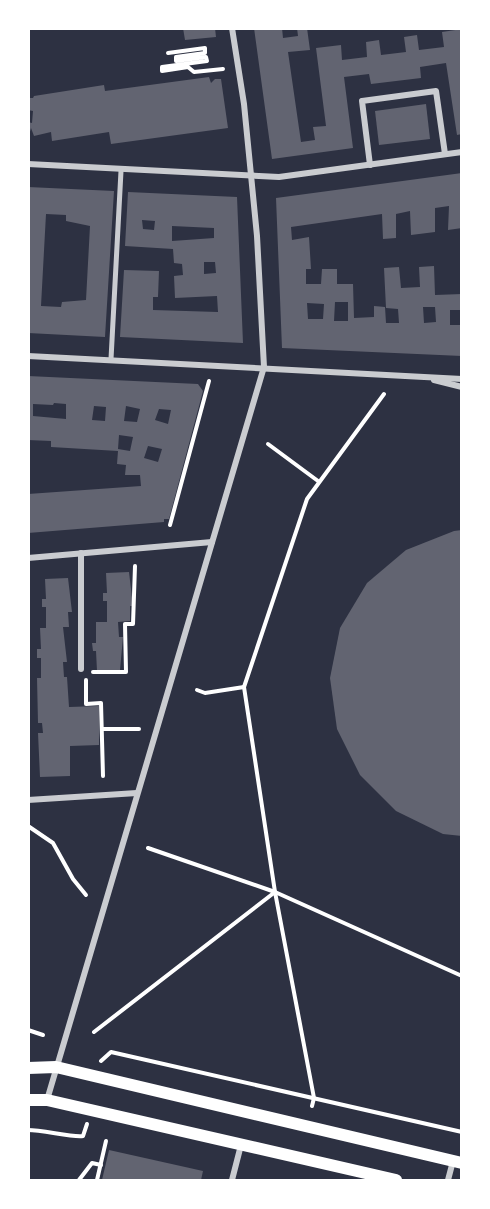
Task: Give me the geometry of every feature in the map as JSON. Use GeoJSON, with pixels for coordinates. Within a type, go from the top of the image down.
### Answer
{"type":"FeatureCollection","features":[{"type":"Feature","properties":{"kind":"main road"},"geometry":{"type":"LineString","coordinates":[[28,1068],[56,1067],[457,1162]]}},
{"type":"Feature","properties":{"kind":"main road"},"geometry":{"type":"LineString","coordinates":[[28,1100],[46,1100],[396,1180]]}},
{"type":"Feature","properties":{"kind":"street"},"geometry":{"type":"LineString","coordinates":[[46,1100],[264,367],[251,176],[232,28]]}},
{"type":"Feature","properties":{"kind":"street"},"geometry":{"type":"LineString","coordinates":[[370,165],[362,101],[436,91],[445,154]]}},
{"type":"Feature","properties":{"kind":"street"},"geometry":{"type":"LineString","coordinates":[[28,164],[120,171],[279,177],[462,152]]}},
{"type":"Feature","properties":{"kind":"street"},"geometry":{"type":"LineString","coordinates":[[111,359],[120,171]]}},
{"type":"Feature","properties":{"kind":"street"},"geometry":{"type":"LineString","coordinates":[[28,356],[462,379]]}},
{"type":"Feature","properties":{"kind":"street"},"geometry":{"type":"LineString","coordinates":[[419,377],[462,387]]}},
{"type":"Feature","properties":{"kind":"street"},"geometry":{"type":"LineString","coordinates":[[28,558],[212,542]]}},
{"type":"Feature","properties":{"kind":"street"},"geometry":{"type":"LineString","coordinates":[[81,554],[81,669]]}},
{"type":"Feature","properties":{"kind":"street"},"geometry":{"type":"LineString","coordinates":[[29,799],[137,793]]}},
{"type":"Feature","properties":{"kind":"street"},"geometry":{"type":"LineString","coordinates":[[232,1180],[241,1144]]}},
{"type":"Feature","properties":{"kind":"street"},"geometry":{"type":"LineString","coordinates":[[448,1180],[457,1162]]}},
{"type":"Feature","properties":{"kind":"path"},"geometry":{"type":"LineString","coordinates":[[168,53],[205,48],[205,53],[176,57],[176,61],[206,57],[207,61],[162,67],[162,71],[188,67],[194,72],[223,69]]}},
{"type":"Feature","properties":{"kind":"path"},"geometry":{"type":"LineString","coordinates":[[170,525],[209,381]]}},
{"type":"Feature","properties":{"kind":"path"},"geometry":{"type":"LineString","coordinates":[[312,1106],[314,1098],[275,892],[244,687],[307,499],[384,394]]}},
{"type":"Feature","properties":{"kind":"path"},"geometry":{"type":"LineString","coordinates":[[268,444],[318,481]]}},
{"type":"Feature","properties":{"kind":"path"},"geometry":{"type":"LineString","coordinates":[[91,672],[126,672],[125,624],[134,624],[135,566]]}},
{"type":"Feature","properties":{"kind":"path"},"geometry":{"type":"LineString","coordinates":[[86,675],[86,704],[101,703],[103,776]]}},
{"type":"Feature","properties":{"kind":"path"},"geometry":{"type":"LineString","coordinates":[[197,690],[205,693],[244,687]]}},
{"type":"Feature","properties":{"kind":"path"},"geometry":{"type":"LineString","coordinates":[[102,729],[139,729]]}},
{"type":"Feature","properties":{"kind":"path"},"geometry":{"type":"LineString","coordinates":[[28,826],[53,843],[73,879],[86,895]]}},
{"type":"Feature","properties":{"kind":"path"},"geometry":{"type":"LineString","coordinates":[[148,848],[275,892],[462,976]]}},
{"type":"Feature","properties":{"kind":"path"},"geometry":{"type":"LineString","coordinates":[[94,1032],[275,892]]}},
{"type":"Feature","properties":{"kind":"path"},"geometry":{"type":"LineString","coordinates":[[28,1030],[43,1035]]}},
{"type":"Feature","properties":{"kind":"path"},"geometry":{"type":"LineString","coordinates":[[100,1065],[101,1060],[111,1052],[462,1132]]}},
{"type":"Feature","properties":{"kind":"path"},"geometry":{"type":"LineString","coordinates":[[28,1130],[51,1130],[77,1137],[83,1136],[87,1125]]}},
{"type":"Feature","properties":{"kind":"path"},"geometry":{"type":"LineString","coordinates":[[97,1180],[106,1141]]}},
{"type":"Feature","properties":{"kind":"path"},"geometry":{"type":"LineString","coordinates":[[79,1180],[92,1163],[101,1165]]}},
{"type":"Feature","properties":{"kind":"building"},"geometry":{"type":"Polygon","coordinates":[[[183,28],[215,28],[216,37],[185,40],[183,28]]]}},
{"type":"Feature","properties":{"kind":"building"},"geometry":{"type":"Polygon","coordinates":[[[254,28],[282,28],[283,38],[298,36],[297,28],[307,28],[310,50],[288,52],[301,142],[315,140],[313,127],[326,126],[316,48],[341,45],[342,60],[367,57],[366,42],[379,40],[381,55],[406,52],[404,37],[417,35],[419,50],[444,47],[442,32],[462,29],[462,134],[457,135],[446,63],[420,67],[421,78],[371,84],[369,74],[344,77],[353,148],[272,159],[254,28]]]}},
{"type":"Feature","properties":{"kind":"building"},"geometry":{"type":"Polygon","coordinates":[[[209,77],[211,83],[215,79],[221,79],[228,128],[111,144],[109,132],[52,141],[51,132],[34,136],[31,128],[28,139],[28,122],[32,123],[33,111],[28,110],[28,98],[104,85],[105,91],[209,77]]]}},
{"type":"Feature","properties":{"kind":"building"},"geometry":{"type":"Polygon","coordinates":[[[426,104],[430,139],[379,145],[375,111],[426,104]]]}},
{"type":"Feature","properties":{"kind":"building"},"geometry":{"type":"Polygon","coordinates":[[[462,173],[462,228],[448,230],[449,206],[435,208],[435,232],[411,235],[410,211],[396,214],[396,238],[383,239],[382,214],[291,227],[292,240],[309,237],[311,269],[306,269],[306,284],[321,284],[322,269],[337,269],[337,284],[353,284],[354,318],[374,317],[374,306],[385,307],[386,323],[399,323],[398,309],[386,308],[384,268],[399,267],[401,288],[420,287],[419,267],[434,266],[435,295],[462,294],[462,310],[450,310],[450,325],[462,325],[462,356],[282,348],[276,198],[462,173]],[[335,302],[334,321],[348,321],[348,302],[335,302]],[[307,303],[308,319],[323,319],[324,304],[307,303]],[[423,307],[424,323],[436,322],[435,307],[423,307]]]}},
{"type":"Feature","properties":{"kind":"building"},"geometry":{"type":"Polygon","coordinates":[[[28,187],[114,191],[105,337],[28,333],[28,187]],[[46,214],[41,306],[61,307],[62,302],[86,300],[90,226],[66,221],[66,215],[46,214]]]}},
{"type":"Feature","properties":{"kind":"building"},"geometry":{"type":"Polygon","coordinates":[[[128,192],[237,197],[243,343],[120,337],[124,270],[159,271],[158,297],[153,297],[153,310],[218,312],[217,296],[175,298],[174,276],[183,275],[182,264],[174,263],[173,249],[125,246],[128,192]],[[142,220],[143,229],[154,230],[155,221],[142,220]],[[172,226],[172,241],[214,238],[214,228],[172,226]],[[204,262],[204,274],[216,273],[215,262],[204,262]]]}},
{"type":"Feature","properties":{"kind":"building"},"geometry":{"type":"Polygon","coordinates":[[[28,376],[198,384],[203,391],[169,519],[164,519],[164,522],[28,533],[28,494],[141,486],[140,475],[125,475],[126,465],[117,464],[118,451],[51,447],[51,441],[28,440],[28,376]],[[54,403],[53,405],[33,404],[33,416],[66,419],[66,404],[54,403]],[[94,406],[92,420],[105,421],[106,407],[94,406]],[[126,406],[124,421],[137,422],[140,409],[126,406]],[[159,409],[155,420],[168,424],[171,410],[159,409]],[[119,435],[118,449],[130,451],[133,437],[119,435]],[[148,446],[144,458],[158,462],[162,449],[148,446]]]}},
{"type":"Feature","properties":{"kind":"building"},"geometry":{"type":"Polygon","coordinates":[[[462,530],[462,836],[443,834],[396,811],[360,775],[337,729],[330,678],[340,628],[367,583],[406,550],[462,530]]]}},
{"type":"Feature","properties":{"kind":"building"},"geometry":{"type":"Polygon","coordinates":[[[129,572],[133,606],[130,606],[130,621],[118,622],[119,637],[123,637],[120,670],[97,671],[96,651],[93,651],[92,643],[96,643],[96,622],[107,622],[107,601],[103,601],[103,593],[107,593],[106,573],[129,572]]]}},
{"type":"Feature","properties":{"kind":"building"},"geometry":{"type":"Polygon","coordinates":[[[68,578],[72,612],[68,612],[69,627],[63,627],[67,662],[63,662],[64,677],[67,677],[69,707],[99,706],[99,745],[70,746],[70,776],[40,777],[38,733],[43,733],[42,723],[38,723],[37,678],[41,678],[41,658],[37,658],[37,649],[41,649],[40,628],[46,628],[46,607],[42,607],[42,599],[46,599],[45,579],[68,578]]]}},
{"type":"Feature","properties":{"kind":"building"},"geometry":{"type":"Polygon","coordinates":[[[109,1150],[203,1171],[201,1180],[102,1180],[109,1150]]]}}]}
